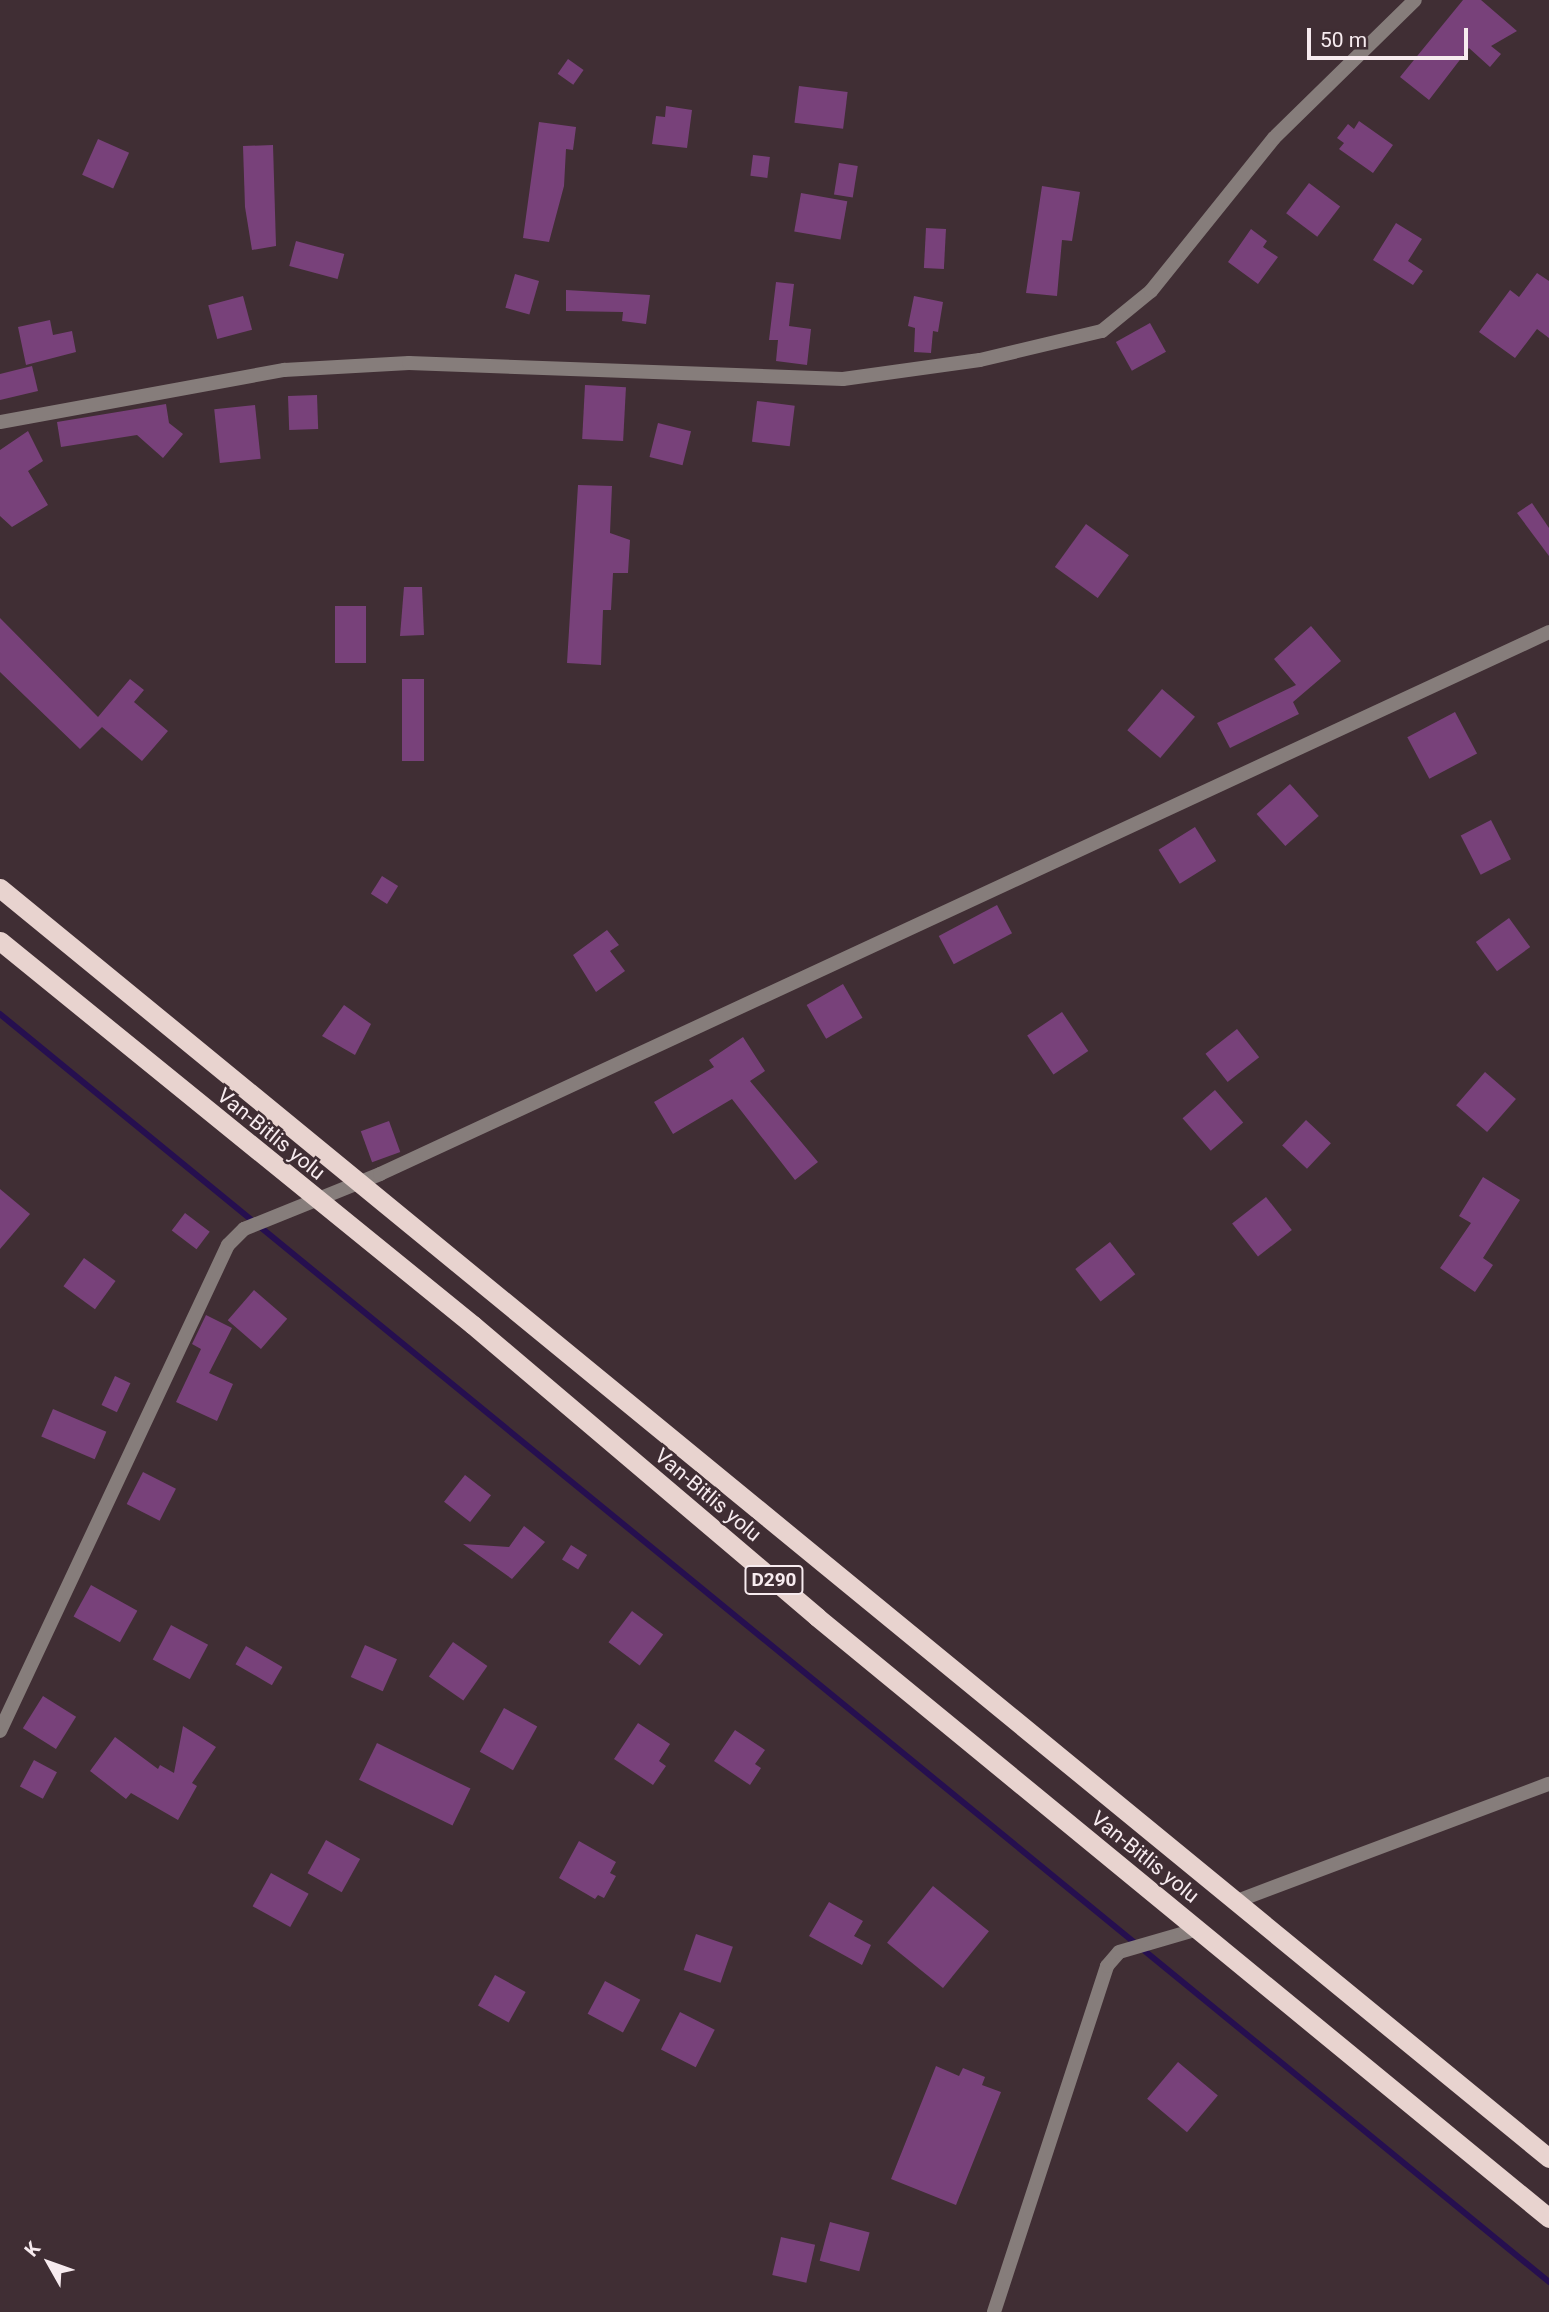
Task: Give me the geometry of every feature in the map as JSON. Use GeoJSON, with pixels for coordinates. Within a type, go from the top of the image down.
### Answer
{"type":"FeatureCollection","features":[{"type":"Feature","properties":{"kind":"highway","name":"Van-Bitlis yolu"},"geometry":{"type":"LineString","coordinates":[[0,888],[1549,2158]]}},
{"type":"Feature","properties":{"kind":"highway","name":"Van-Bitlis yolu"},"geometry":{"type":"LineString","coordinates":[[0,941],[472,1325],[817,1617],[1549,2218]]}},
{"type":"Feature","properties":{"kind":"street"},"geometry":{"type":"LineString","coordinates":[[0,422],[284,370],[409,363],[844,379],[980,360],[1102,331],[1151,291],[1274,138],[1415,0]]}},
{"type":"Feature","properties":{"kind":"street"},"geometry":{"type":"LineString","coordinates":[[0,1731],[228,1245],[244,1229],[358,1184],[1549,632]]}},
{"type":"Feature","properties":{"kind":"street"},"geometry":{"type":"LineString","coordinates":[[1237,1901],[1549,1784]]}},
{"type":"Feature","properties":{"kind":"street"},"geometry":{"type":"LineString","coordinates":[[994,2312],[1107,1966],[1119,1952],[1198,1929]]}},
{"type":"Feature","properties":{"kind":"building"},"geometry":{"type":"Polygon","coordinates":[[[1463,0],[1481,0],[1517,31],[1491,46],[1501,54],[1490,67],[1469,48],[1429,100],[1400,77],[1463,0]]]}},
{"type":"Feature","properties":{"kind":"building"},"geometry":{"type":"Polygon","coordinates":[[[568,59],[584,70],[573,85],[558,74],[568,59]]]}},
{"type":"Feature","properties":{"kind":"building"},"geometry":{"type":"Polygon","coordinates":[[[799,86],[848,92],[843,129],[794,123],[799,86]]]}},
{"type":"Feature","properties":{"kind":"building"},"geometry":{"type":"Polygon","coordinates":[[[666,106],[692,110],[687,148],[652,144],[656,116],[665,117],[666,106]]]}},
{"type":"Feature","properties":{"kind":"building"},"geometry":{"type":"Polygon","coordinates":[[[1359,121],[1393,145],[1373,173],[1339,149],[1344,143],[1337,138],[1348,124],[1354,129],[1359,121]]]}},
{"type":"Feature","properties":{"kind":"building"},"geometry":{"type":"Polygon","coordinates":[[[539,122],[576,127],[573,150],[566,149],[564,186],[549,242],[523,238],[539,122]]]}},
{"type":"Feature","properties":{"kind":"building"},"geometry":{"type":"Polygon","coordinates":[[[98,139],[129,153],[113,188],[82,175],[98,139]]]}},
{"type":"Feature","properties":{"kind":"building"},"geometry":{"type":"Polygon","coordinates":[[[273,145],[276,246],[252,250],[245,207],[243,146],[273,145]]]}},
{"type":"Feature","properties":{"kind":"building"},"geometry":{"type":"Polygon","coordinates":[[[753,155],[770,157],[767,178],[750,176],[753,155]]]}},
{"type":"Feature","properties":{"kind":"building"},"geometry":{"type":"Polygon","coordinates":[[[839,163],[858,166],[853,198],[834,195],[839,163]]]}},
{"type":"Feature","properties":{"kind":"building"},"geometry":{"type":"Polygon","coordinates":[[[1309,183],[1340,206],[1317,237],[1286,213],[1309,183]]]}},
{"type":"Feature","properties":{"kind":"building"},"geometry":{"type":"Polygon","coordinates":[[[1042,186],[1080,192],[1072,241],[1062,240],[1057,296],[1026,293],[1042,186]]]}},
{"type":"Feature","properties":{"kind":"building"},"geometry":{"type":"Polygon","coordinates":[[[801,193],[847,201],[841,240],[794,231],[801,193]]]}},
{"type":"Feature","properties":{"kind":"building"},"geometry":{"type":"Polygon","coordinates":[[[1396,223],[1422,239],[1408,261],[1423,271],[1413,285],[1373,260],[1396,223]]]}},
{"type":"Feature","properties":{"kind":"building"},"geometry":{"type":"Polygon","coordinates":[[[926,228],[946,229],[944,269],[924,268],[926,228]]]}},
{"type":"Feature","properties":{"kind":"building"},"geometry":{"type":"Polygon","coordinates":[[[1251,229],[1267,241],[1263,247],[1278,257],[1258,284],[1228,262],[1251,229]]]}},
{"type":"Feature","properties":{"kind":"building"},"geometry":{"type":"Polygon","coordinates":[[[296,241],[344,254],[338,279],[289,266],[296,241]]]}},
{"type":"Feature","properties":{"kind":"building"},"geometry":{"type":"Polygon","coordinates":[[[1537,273],[1549,281],[1549,338],[1537,329],[1515,358],[1479,332],[1510,290],[1519,297],[1537,273]]]}},
{"type":"Feature","properties":{"kind":"building"},"geometry":{"type":"Polygon","coordinates":[[[515,274],[539,281],[529,315],[505,308],[515,274]]]}},
{"type":"Feature","properties":{"kind":"building"},"geometry":{"type":"Polygon","coordinates":[[[776,282],[794,284],[789,326],[811,329],[807,365],[776,361],[778,340],[769,340],[776,282]]]}},
{"type":"Feature","properties":{"kind":"building"},"geometry":{"type":"Polygon","coordinates":[[[566,290],[650,295],[646,324],[622,321],[623,312],[566,311],[566,290]]]}},
{"type":"Feature","properties":{"kind":"building"},"geometry":{"type":"Polygon","coordinates":[[[243,296],[252,330],[217,339],[208,305],[243,296]]]}},
{"type":"Feature","properties":{"kind":"building"},"geometry":{"type":"Polygon","coordinates":[[[914,296],[943,302],[938,332],[933,331],[931,353],[914,352],[915,328],[908,326],[914,296]]]}},
{"type":"Feature","properties":{"kind":"building"},"geometry":{"type":"Polygon","coordinates":[[[50,320],[53,335],[72,331],[76,352],[26,365],[18,327],[50,320]]]}},
{"type":"Feature","properties":{"kind":"building"},"geometry":{"type":"Polygon","coordinates":[[[1150,323],[1166,352],[1132,371],[1116,342],[1150,323]]]}},
{"type":"Feature","properties":{"kind":"building"},"geometry":{"type":"Polygon","coordinates":[[[32,366],[38,391],[0,400],[0,374],[32,366]]]}},
{"type":"Feature","properties":{"kind":"building"},"geometry":{"type":"Polygon","coordinates":[[[585,385],[626,387],[623,441],[582,439],[585,385]]]}},
{"type":"Feature","properties":{"kind":"building"},"geometry":{"type":"Polygon","coordinates":[[[317,395],[318,429],[289,430],[288,396],[317,395]]]}},
{"type":"Feature","properties":{"kind":"building"},"geometry":{"type":"Polygon","coordinates":[[[757,401],[795,406],[790,446],[752,442],[757,401]]]}},
{"type":"Feature","properties":{"kind":"building"},"geometry":{"type":"Polygon","coordinates":[[[166,404],[169,423],[183,434],[163,458],[137,435],[61,447],[57,422],[166,404]]]}},
{"type":"Feature","properties":{"kind":"building"},"geometry":{"type":"Polygon","coordinates":[[[255,405],[261,459],[220,463],[214,409],[255,405]]]}},
{"type":"Feature","properties":{"kind":"building"},"geometry":{"type":"Polygon","coordinates":[[[658,423],[691,431],[683,465],[650,457],[658,423]]]}},
{"type":"Feature","properties":{"kind":"building"},"geometry":{"type":"Polygon","coordinates":[[[28,431],[43,461],[28,471],[48,505],[12,527],[0,516],[0,450],[28,431]]]}},
{"type":"Feature","properties":{"kind":"building"},"geometry":{"type":"Polygon","coordinates":[[[578,485],[612,486],[610,533],[630,540],[628,573],[613,573],[611,610],[603,610],[601,665],[567,663],[578,485]]]}},
{"type":"Feature","properties":{"kind":"building"},"geometry":{"type":"Polygon","coordinates":[[[1532,503],[1549,528],[1549,556],[1517,513],[1532,503]]]}},
{"type":"Feature","properties":{"kind":"building"},"geometry":{"type":"Polygon","coordinates":[[[1086,524],[1129,555],[1098,598],[1055,567],[1086,524]]]}},
{"type":"Feature","properties":{"kind":"building"},"geometry":{"type":"Polygon","coordinates":[[[404,587],[422,587],[424,635],[400,636],[404,587]]]}},
{"type":"Feature","properties":{"kind":"building"},"geometry":{"type":"Polygon","coordinates":[[[335,606],[366,606],[366,663],[335,663],[335,606]]]}},
{"type":"Feature","properties":{"kind":"building"},"geometry":{"type":"Polygon","coordinates":[[[0,618],[98,717],[130,679],[144,690],[134,702],[168,731],[142,761],[102,727],[80,749],[0,672],[0,618]]]}},
{"type":"Feature","properties":{"kind":"building"},"geometry":{"type":"Polygon","coordinates":[[[1311,626],[1341,661],[1293,702],[1299,714],[1230,748],[1217,723],[1296,685],[1274,659],[1311,626]]]}},
{"type":"Feature","properties":{"kind":"building"},"geometry":{"type":"Polygon","coordinates":[[[402,679],[424,679],[424,761],[402,761],[402,679]]]}},
{"type":"Feature","properties":{"kind":"building"},"geometry":{"type":"Polygon","coordinates":[[[1162,689],[1195,717],[1160,758],[1127,730],[1162,689]]]}},
{"type":"Feature","properties":{"kind":"building"},"geometry":{"type":"Polygon","coordinates":[[[1455,712],[1477,753],[1429,779],[1407,737],[1455,712]]]}},
{"type":"Feature","properties":{"kind":"building"},"geometry":{"type":"Polygon","coordinates":[[[1290,784],[1319,816],[1285,846],[1257,814],[1290,784]]]}},
{"type":"Feature","properties":{"kind":"building"},"geometry":{"type":"Polygon","coordinates":[[[1491,820],[1511,859],[1481,875],[1461,835],[1491,820]]]}},
{"type":"Feature","properties":{"kind":"building"},"geometry":{"type":"Polygon","coordinates":[[[1195,827],[1216,861],[1180,884],[1159,850],[1195,827]]]}},
{"type":"Feature","properties":{"kind":"building"},"geometry":{"type":"Polygon","coordinates":[[[382,876],[398,886],[387,904],[371,894],[382,876]]]}},
{"type":"Feature","properties":{"kind":"building"},"geometry":{"type":"Polygon","coordinates":[[[997,905],[1012,933],[954,964],[939,936],[997,905]]]}},
{"type":"Feature","properties":{"kind":"building"},"geometry":{"type":"Polygon","coordinates":[[[1509,918],[1530,947],[1497,971],[1476,942],[1509,918]]]}},
{"type":"Feature","properties":{"kind":"building"},"geometry":{"type":"Polygon","coordinates":[[[607,930],[619,945],[610,951],[625,971],[596,992],[573,955],[607,930]]]}},
{"type":"Feature","properties":{"kind":"building"},"geometry":{"type":"Polygon","coordinates":[[[843,984],[862,1018],[826,1039],[807,1005],[843,984]]]}},
{"type":"Feature","properties":{"kind":"building"},"geometry":{"type":"Polygon","coordinates":[[[344,1005],[371,1024],[355,1055],[322,1036],[344,1005]]]}},
{"type":"Feature","properties":{"kind":"building"},"geometry":{"type":"Polygon","coordinates":[[[1062,1012],[1088,1051],[1053,1074],[1027,1035],[1062,1012]]]}},
{"type":"Feature","properties":{"kind":"building"},"geometry":{"type":"Polygon","coordinates":[[[1237,1029],[1259,1057],[1228,1082],[1205,1054],[1237,1029]]]}},
{"type":"Feature","properties":{"kind":"building"},"geometry":{"type":"Polygon","coordinates":[[[743,1037],[765,1071],[750,1081],[818,1162],[795,1180],[732,1099],[673,1134],[654,1102],[714,1067],[709,1060],[743,1037]]]}},
{"type":"Feature","properties":{"kind":"building"},"geometry":{"type":"Polygon","coordinates":[[[1485,1072],[1516,1099],[1487,1132],[1456,1105],[1485,1072]]]}},
{"type":"Feature","properties":{"kind":"building"},"geometry":{"type":"Polygon","coordinates":[[[1215,1090],[1243,1122],[1211,1151],[1183,1118],[1215,1090]]]}},
{"type":"Feature","properties":{"kind":"building"},"geometry":{"type":"Polygon","coordinates":[[[1306,1120],[1331,1143],[1307,1169],[1282,1146],[1306,1120]]]}},
{"type":"Feature","properties":{"kind":"building"},"geometry":{"type":"Polygon","coordinates":[[[389,1121],[400,1152],[372,1162],[361,1131],[389,1121]]]}},
{"type":"Feature","properties":{"kind":"building"},"geometry":{"type":"Polygon","coordinates":[[[1483,1177],[1520,1200],[1483,1258],[1493,1265],[1475,1292],[1440,1268],[1471,1223],[1459,1216],[1483,1177]]]}},
{"type":"Feature","properties":{"kind":"building"},"geometry":{"type":"Polygon","coordinates":[[[0,1189],[30,1214],[0,1249],[0,1189]]]}},
{"type":"Feature","properties":{"kind":"building"},"geometry":{"type":"Polygon","coordinates":[[[1266,1197],[1292,1230],[1258,1257],[1232,1223],[1266,1197]]]}},
{"type":"Feature","properties":{"kind":"building"},"geometry":{"type":"Polygon","coordinates":[[[185,1213],[210,1232],[197,1249],[172,1231],[185,1213]]]}},
{"type":"Feature","properties":{"kind":"building"},"geometry":{"type":"Polygon","coordinates":[[[1110,1242],[1135,1274],[1101,1301],[1075,1269],[1110,1242]]]}},
{"type":"Feature","properties":{"kind":"building"},"geometry":{"type":"Polygon","coordinates":[[[84,1258],[116,1281],[95,1309],[63,1286],[84,1258]]]}},
{"type":"Feature","properties":{"kind":"building"},"geometry":{"type":"Polygon","coordinates":[[[254,1290],[287,1319],[261,1349],[228,1320],[254,1290]]]}},
{"type":"Feature","properties":{"kind":"building"},"geometry":{"type":"Polygon","coordinates":[[[206,1315],[232,1328],[209,1373],[233,1384],[217,1421],[176,1402],[201,1349],[192,1344],[206,1315]]]}},
{"type":"Feature","properties":{"kind":"building"},"geometry":{"type":"Polygon","coordinates":[[[115,1376],[130,1383],[117,1412],[101,1405],[115,1376]]]}},
{"type":"Feature","properties":{"kind":"building"},"geometry":{"type":"Polygon","coordinates":[[[53,1409],[106,1432],[95,1459],[41,1437],[53,1409]]]}},
{"type":"Feature","properties":{"kind":"building"},"geometry":{"type":"Polygon","coordinates":[[[143,1472],[176,1489],[160,1521],[127,1504],[143,1472]]]}},
{"type":"Feature","properties":{"kind":"building"},"geometry":{"type":"Polygon","coordinates":[[[465,1475],[491,1495],[470,1522],[444,1502],[465,1475]]]}},
{"type":"Feature","properties":{"kind":"building"},"geometry":{"type":"Polygon","coordinates":[[[524,1526],[545,1542],[512,1579],[463,1544],[509,1547],[524,1526]]]}},
{"type":"Feature","properties":{"kind":"building"},"geometry":{"type":"Polygon","coordinates":[[[571,1545],[587,1555],[578,1569],[562,1559],[571,1545]]]}},
{"type":"Feature","properties":{"kind":"building"},"geometry":{"type":"Polygon","coordinates":[[[91,1585],[137,1611],[120,1642],[74,1616],[91,1585]]]}},
{"type":"Feature","properties":{"kind":"building"},"geometry":{"type":"Polygon","coordinates":[[[632,1611],[663,1634],[640,1666],[609,1642],[632,1611]]]}},
{"type":"Feature","properties":{"kind":"building"},"geometry":{"type":"Polygon","coordinates":[[[171,1625],[208,1645],[190,1679],[153,1659],[171,1625]]]}},
{"type":"Feature","properties":{"kind":"building"},"geometry":{"type":"Polygon","coordinates":[[[453,1642],[487,1666],[463,1700],[429,1676],[453,1642]]]}},
{"type":"Feature","properties":{"kind":"building"},"geometry":{"type":"Polygon","coordinates":[[[365,1645],[397,1659],[383,1691],[351,1677],[365,1645]]]}},
{"type":"Feature","properties":{"kind":"building"},"geometry":{"type":"Polygon","coordinates":[[[246,1646],[282,1667],[272,1685],[236,1664],[246,1646]]]}},
{"type":"Feature","properties":{"kind":"building"},"geometry":{"type":"Polygon","coordinates":[[[43,1696],[76,1717],[56,1749],[23,1728],[43,1696]]]}},
{"type":"Feature","properties":{"kind":"building"},"geometry":{"type":"Polygon","coordinates":[[[504,1708],[537,1726],[513,1770],[480,1752],[504,1708]]]}},
{"type":"Feature","properties":{"kind":"building"},"geometry":{"type":"Polygon","coordinates":[[[638,1723],[670,1744],[659,1761],[666,1766],[653,1785],[614,1759],[638,1723]]]}},
{"type":"Feature","properties":{"kind":"building"},"geometry":{"type":"Polygon","coordinates":[[[183,1726],[216,1747],[192,1783],[197,1786],[178,1820],[131,1793],[126,1799],[90,1771],[115,1737],[158,1769],[160,1765],[174,1773],[183,1726]]]}},
{"type":"Feature","properties":{"kind":"building"},"geometry":{"type":"Polygon","coordinates":[[[735,1730],[765,1750],[755,1764],[761,1768],[750,1785],[714,1761],[735,1730]]]}},
{"type":"Feature","properties":{"kind":"building"},"geometry":{"type":"Polygon","coordinates":[[[377,1743],[470,1789],[453,1825],[359,1780],[377,1743]]]}},
{"type":"Feature","properties":{"kind":"building"},"geometry":{"type":"Polygon","coordinates":[[[34,1760],[57,1772],[43,1799],[20,1786],[34,1760]]]}},
{"type":"Feature","properties":{"kind":"building"},"geometry":{"type":"Polygon","coordinates":[[[326,1840],[360,1859],[342,1892],[308,1873],[326,1840]]]}},
{"type":"Feature","properties":{"kind":"building"},"geometry":{"type":"Polygon","coordinates":[[[579,1841],[616,1862],[610,1873],[616,1876],[604,1898],[598,1895],[595,1899],[559,1878],[579,1841]]]}},
{"type":"Feature","properties":{"kind":"building"},"geometry":{"type":"Polygon","coordinates":[[[271,1873],[309,1894],[290,1927],[253,1906],[271,1873]]]}},
{"type":"Feature","properties":{"kind":"building"},"geometry":{"type":"Polygon","coordinates":[[[933,1886],[989,1931],[943,1988],[887,1943],[933,1886]]]}},
{"type":"Feature","properties":{"kind":"building"},"geometry":{"type":"Polygon","coordinates":[[[829,1902],[863,1921],[854,1936],[871,1945],[862,1965],[809,1936],[829,1902]]]}},
{"type":"Feature","properties":{"kind":"building"},"geometry":{"type":"Polygon","coordinates":[[[696,1934],[733,1947],[721,1983],[684,1970],[696,1934]]]}},
{"type":"Feature","properties":{"kind":"building"},"geometry":{"type":"Polygon","coordinates":[[[495,1975],[526,1992],[509,2023],[478,2006],[495,1975]]]}},
{"type":"Feature","properties":{"kind":"building"},"geometry":{"type":"Polygon","coordinates":[[[605,1981],[640,2000],[623,2032],[588,2014],[605,1981]]]}},
{"type":"Feature","properties":{"kind":"building"},"geometry":{"type":"Polygon","coordinates":[[[680,2012],[715,2030],[696,2067],[661,2049],[680,2012]]]}},
{"type":"Feature","properties":{"kind":"building"},"geometry":{"type":"Polygon","coordinates":[[[1178,2062],[1218,2095],[1187,2132],[1147,2099],[1178,2062]]]}},
{"type":"Feature","properties":{"kind":"building"},"geometry":{"type":"Polygon","coordinates":[[[936,2066],[959,2076],[963,2068],[985,2077],[982,2085],[1001,2092],[956,2205],[891,2179],[936,2066]]]}},
{"type":"Feature","properties":{"kind":"building"},"geometry":{"type":"Polygon","coordinates":[[[830,2222],[870,2233],[859,2271],[820,2261],[830,2222]]]}},
{"type":"Feature","properties":{"kind":"building"},"geometry":{"type":"Polygon","coordinates":[[[781,2237],[815,2245],[806,2283],[772,2275],[781,2237]]]}},
{"type":"Feature","properties":{"kind":"waterway"},"geometry":{"type":"LineString","coordinates":[[0,1014],[1549,2282]]}}]}
